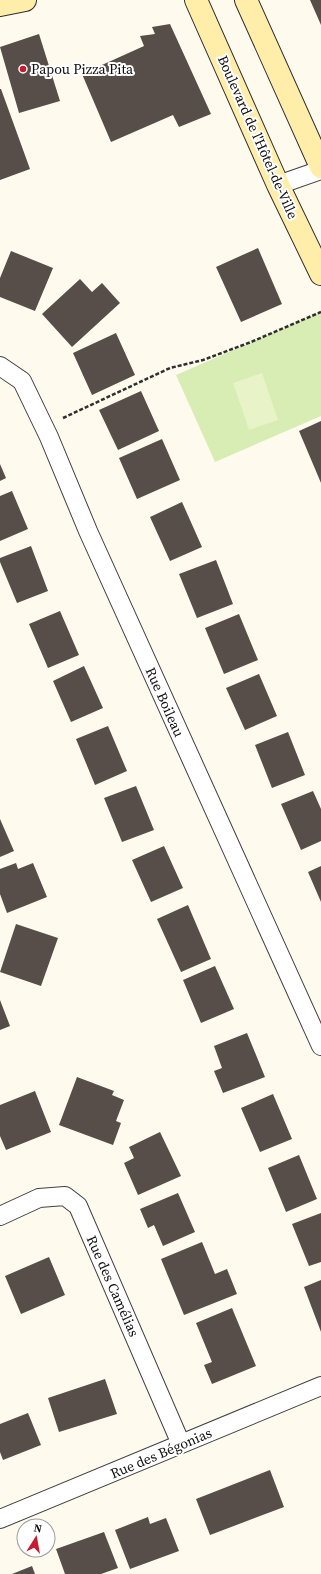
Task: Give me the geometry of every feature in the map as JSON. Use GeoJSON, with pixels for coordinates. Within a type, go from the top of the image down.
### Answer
{"type":"FeatureCollection","features":[{"type":"Feature","properties":{"kind":"street"},"geometry":{"type":"LineString","coordinates":[[0,5],[25,0]]}},
{"type":"Feature","properties":{"kind":"street","name":"Boulevard de l'Hôtel-de-Ville"},"geometry":{"type":"LineString","coordinates":[[196,0],[278,186],[320,268]]}},
{"type":"Feature","properties":{"kind":"street"},"geometry":{"type":"LineString","coordinates":[[246,0],[321,169],[278,186]]}},
{"type":"Feature","properties":{"kind":"street","name":"Rue Boileau"},"geometry":{"type":"LineString","coordinates":[[0,366],[22,381],[44,428],[88,531],[321,1046]]}},
{"type":"Feature","properties":{"kind":"street","name":"Rue des Camélias"},"geometry":{"type":"LineString","coordinates":[[0,1216],[39,1198],[65,1196],[78,1206],[182,1444]]}},
{"type":"Feature","properties":{"kind":"street","name":"Rue des Bégonias"},"geometry":{"type":"LineString","coordinates":[[0,1520],[321,1386]]}},
{"type":"Feature","properties":{"kind":"path"},"geometry":{"type":"LineString","coordinates":[[44,428],[170,368],[203,360],[251,342],[321,312]]}},
{"type":"Feature","properties":{"kind":"green space"},"geometry":{"type":"Polygon","coordinates":[[[321,312],[321,416],[215,462],[176,375],[321,312]]]}},
{"type":"Feature","properties":{"kind":"green space"},"geometry":{"type":"Polygon","coordinates":[[[262,373],[278,420],[249,430],[233,383],[262,373]]]}},
{"type":"Feature","properties":{"kind":"building"},"geometry":{"type":"Polygon","coordinates":[[[310,0],[321,0],[321,25],[310,0]]]}},
{"type":"Feature","properties":{"kind":"building"},"geometry":{"type":"Polygon","coordinates":[[[170,24],[211,114],[179,127],[173,115],[111,142],[82,74],[144,46],[140,36],[155,34],[152,27],[170,24]]]}},
{"type":"Feature","properties":{"kind":"building"},"geometry":{"type":"Polygon","coordinates":[[[39,34],[60,101],[19,113],[0,47],[39,34]]]}},
{"type":"Feature","properties":{"kind":"building"},"geometry":{"type":"Polygon","coordinates":[[[0,89],[30,169],[0,180],[0,89]]]}},
{"type":"Feature","properties":{"kind":"building"},"geometry":{"type":"Polygon","coordinates":[[[258,248],[282,304],[241,322],[216,267],[258,248]]]}},
{"type":"Feature","properties":{"kind":"building"},"geometry":{"type":"Polygon","coordinates":[[[11,251],[53,268],[35,311],[0,297],[0,278],[11,251]]]}},
{"type":"Feature","properties":{"kind":"building"},"geometry":{"type":"Polygon","coordinates":[[[80,279],[92,292],[102,283],[120,303],[72,347],[42,314],[80,279]]]}},
{"type":"Feature","properties":{"kind":"building"},"geometry":{"type":"Polygon","coordinates":[[[116,333],[135,375],[92,395],[73,353],[116,333]]]}},
{"type":"Feature","properties":{"kind":"building"},"geometry":{"type":"Polygon","coordinates":[[[141,391],[159,431],[118,450],[99,410],[141,391]]]}},
{"type":"Feature","properties":{"kind":"building"},"geometry":{"type":"Polygon","coordinates":[[[321,421],[321,483],[299,431],[321,421]]]}},
{"type":"Feature","properties":{"kind":"building"},"geometry":{"type":"Polygon","coordinates":[[[162,439],[180,480],[137,499],[119,458],[162,439]]]}},
{"type":"Feature","properties":{"kind":"building"},"geometry":{"type":"Polygon","coordinates":[[[0,464],[6,478],[0,481],[0,464]]]}},
{"type":"Feature","properties":{"kind":"building"},"geometry":{"type":"Polygon","coordinates":[[[12,491],[28,529],[0,541],[0,496],[12,491]]]}},
{"type":"Feature","properties":{"kind":"building"},"geometry":{"type":"Polygon","coordinates":[[[182,502],[202,547],[170,561],[150,517],[182,502]]]}},
{"type":"Feature","properties":{"kind":"building"},"geometry":{"type":"Polygon","coordinates":[[[31,546],[48,591],[17,603],[0,562],[0,558],[31,546]]]}},
{"type":"Feature","properties":{"kind":"building"},"geometry":{"type":"Polygon","coordinates":[[[216,560],[233,604],[197,618],[179,574],[216,560]]]}},
{"type":"Feature","properties":{"kind":"building"},"geometry":{"type":"Polygon","coordinates":[[[60,611],[79,655],[48,668],[29,624],[60,611]]]}},
{"type":"Feature","properties":{"kind":"building"},"geometry":{"type":"Polygon","coordinates":[[[239,614],[258,660],[224,674],[205,628],[239,614]]]}},
{"type":"Feature","properties":{"kind":"building"},"geometry":{"type":"Polygon","coordinates":[[[84,666],[103,708],[71,722],[53,681],[84,666]]]}},
{"type":"Feature","properties":{"kind":"building"},"geometry":{"type":"Polygon","coordinates":[[[259,674],[277,716],[245,730],[226,688],[259,674]]]}},
{"type":"Feature","properties":{"kind":"building"},"geometry":{"type":"Polygon","coordinates":[[[108,726],[127,771],[95,785],[76,739],[108,726]]]}},
{"type":"Feature","properties":{"kind":"building"},"geometry":{"type":"Polygon","coordinates":[[[288,732],[305,775],[272,788],[255,745],[288,732]]]}},
{"type":"Feature","properties":{"kind":"building"},"geometry":{"type":"Polygon","coordinates":[[[136,786],[154,830],[122,842],[104,798],[136,786]]]}},
{"type":"Feature","properties":{"kind":"building"},"geometry":{"type":"Polygon","coordinates":[[[313,791],[321,809],[321,841],[301,850],[281,804],[313,791]]]}},
{"type":"Feature","properties":{"kind":"building"},"geometry":{"type":"Polygon","coordinates":[[[0,819],[14,851],[0,857],[0,819]]]}},
{"type":"Feature","properties":{"kind":"building"},"geometry":{"type":"Polygon","coordinates":[[[164,846],[183,888],[151,902],[132,860],[164,846]]]}},
{"type":"Feature","properties":{"kind":"building"},"geometry":{"type":"Polygon","coordinates":[[[16,863],[18,869],[33,863],[47,897],[7,913],[0,894],[0,869],[16,863]]]}},
{"type":"Feature","properties":{"kind":"building"},"geometry":{"type":"Polygon","coordinates":[[[321,866],[321,902],[308,872],[321,866]]]}},
{"type":"Feature","properties":{"kind":"building"},"geometry":{"type":"Polygon","coordinates":[[[188,905],[211,959],[181,972],[157,919],[188,905]]]}},
{"type":"Feature","properties":{"kind":"building"},"geometry":{"type":"Polygon","coordinates":[[[16,924],[58,938],[41,986],[0,972],[16,924]]]}},
{"type":"Feature","properties":{"kind":"building"},"geometry":{"type":"Polygon","coordinates":[[[215,966],[234,1009],[201,1023],[183,980],[215,966]]]}},
{"type":"Feature","properties":{"kind":"building"},"geometry":{"type":"Polygon","coordinates":[[[0,1000],[10,1026],[0,1030],[0,1000]]]}},
{"type":"Feature","properties":{"kind":"building"},"geometry":{"type":"Polygon","coordinates":[[[247,1033],[265,1077],[223,1093],[214,1071],[222,1068],[214,1046],[247,1033]]]}},
{"type":"Feature","properties":{"kind":"building"},"geometry":{"type":"Polygon","coordinates":[[[77,1077],[114,1091],[112,1095],[124,1100],[116,1121],[121,1123],[113,1145],[59,1125],[77,1077]]]}},
{"type":"Feature","properties":{"kind":"building"},"geometry":{"type":"Polygon","coordinates":[[[35,1091],[51,1132],[6,1150],[0,1136],[0,1105],[35,1091]]]}},
{"type":"Feature","properties":{"kind":"building"},"geometry":{"type":"Polygon","coordinates":[[[273,1094],[292,1139],[260,1152],[241,1108],[273,1094]]]}},
{"type":"Feature","properties":{"kind":"building"},"geometry":{"type":"Polygon","coordinates":[[[160,1132],[181,1176],[138,1195],[124,1163],[134,1158],[129,1147],[160,1132]]]}},
{"type":"Feature","properties":{"kind":"building"},"geometry":{"type":"Polygon","coordinates":[[[299,1155],[317,1199],[286,1212],[268,1168],[299,1155]]]}},
{"type":"Feature","properties":{"kind":"building"},"geometry":{"type":"Polygon","coordinates":[[[178,1193],[195,1232],[163,1246],[154,1225],[148,1228],[140,1209],[178,1193]]]}},
{"type":"Feature","properties":{"kind":"building"},"geometry":{"type":"Polygon","coordinates":[[[321,1213],[321,1262],[309,1266],[292,1224],[321,1213]]]}},
{"type":"Feature","properties":{"kind":"building"},"geometry":{"type":"Polygon","coordinates":[[[202,1242],[215,1274],[227,1269],[237,1294],[184,1315],[161,1259],[202,1242]]]}},
{"type":"Feature","properties":{"kind":"building"},"geometry":{"type":"Polygon","coordinates":[[[49,1257],[65,1295],[21,1314],[5,1276],[49,1257]]]}},
{"type":"Feature","properties":{"kind":"building"},"geometry":{"type":"Polygon","coordinates":[[[321,1280],[321,1332],[304,1287],[321,1280]]]}},
{"type":"Feature","properties":{"kind":"building"},"geometry":{"type":"Polygon","coordinates":[[[232,1308],[256,1366],[212,1384],[204,1365],[212,1362],[196,1323],[232,1308]]]}},
{"type":"Feature","properties":{"kind":"building"},"geometry":{"type":"Polygon","coordinates":[[[105,1379],[117,1414],[59,1432],[48,1398],[105,1379]]]}},
{"type":"Feature","properties":{"kind":"building"},"geometry":{"type":"Polygon","coordinates":[[[28,1413],[41,1445],[3,1460],[0,1452],[0,1424],[28,1413]]]}},
{"type":"Feature","properties":{"kind":"building"},"geometry":{"type":"Polygon","coordinates":[[[270,1470],[284,1507],[210,1535],[196,1499],[270,1470]]]}},
{"type":"Feature","properties":{"kind":"building"},"geometry":{"type":"Polygon","coordinates":[[[148,1517],[150,1524],[166,1518],[179,1551],[130,1569],[115,1530],[148,1517]]]}},
{"type":"Feature","properties":{"kind":"building"},"geometry":{"type":"Polygon","coordinates":[[[104,1532],[118,1568],[101,1574],[65,1574],[56,1549],[104,1532]]]}},
{"type":"Feature","properties":{"kind":"building"},"geometry":{"type":"Polygon","coordinates":[[[32,1566],[35,1574],[12,1574],[32,1566]]]}},
{"type":"Feature","properties":{"kind":"place","name":"Papou Pizza Pita"},"geometry":{"type":"Point","coordinates":[23,69]}}]}
